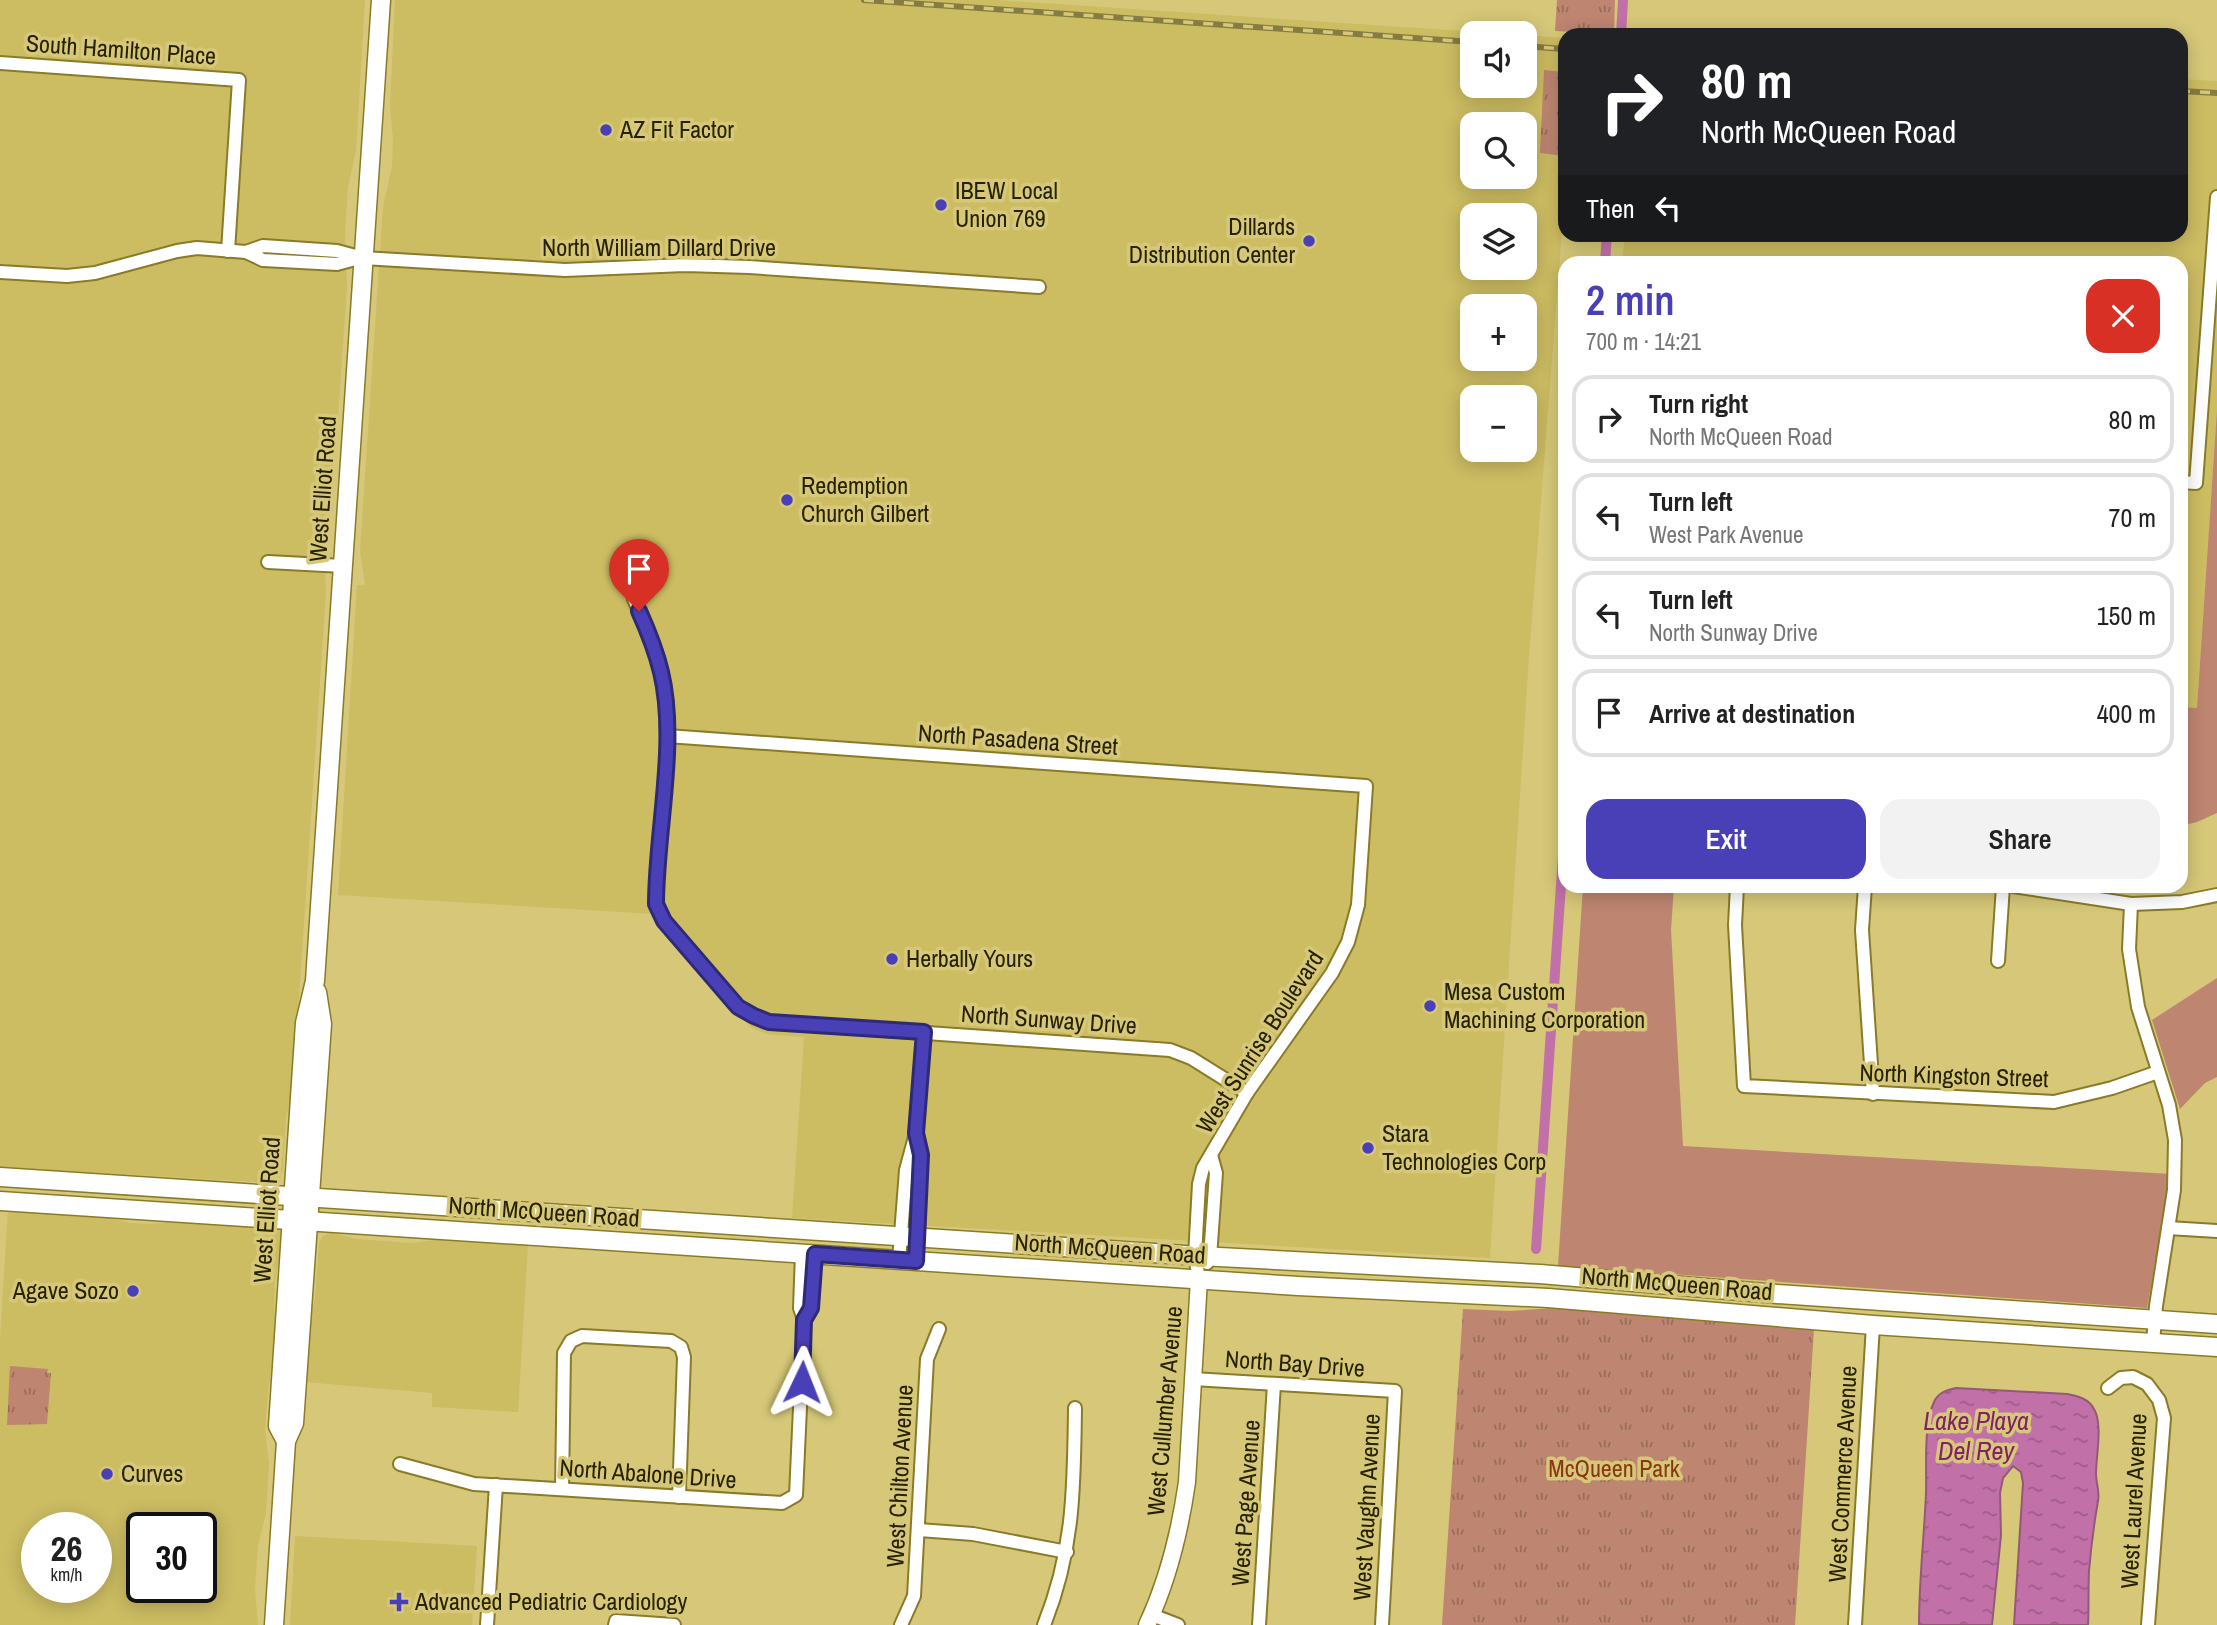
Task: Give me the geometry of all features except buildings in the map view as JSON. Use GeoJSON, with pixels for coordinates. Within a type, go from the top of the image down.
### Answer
{"type":"FeatureCollection","features":[{"type":"Feature","properties":{"kind":"main road","name":"West Elliot Road"},"geometry":{"type":"LineString","coordinates":[[274,1625],[286,1441],[295,1423],[301,1197],[322,1024],[315,981],[381,0]]}},
{"type":"Feature","properties":{"kind":"main road","name":"North McQueen Road"},"geometry":{"type":"LineString","coordinates":[[0,1177],[1202,1256],[1540,1274],[1777,1294],[2217,1324]]}},
{"type":"Feature","properties":{"kind":"main road"},"geometry":{"type":"LineString","coordinates":[[24,1179],[29,1203]]}},
{"type":"Feature","properties":{"kind":"main road","name":"North McQueen Road"},"geometry":{"type":"LineString","coordinates":[[0,1201],[1298,1286],[1538,1297],[1873,1325],[2217,1347]]}},
{"type":"Feature","properties":{"kind":"main road"},"geometry":{"type":"LineString","coordinates":[[608,1241],[610,1217]]}},
{"type":"Feature","properties":{"kind":"main road"},"geometry":{"type":"LineString","coordinates":[[1538,1297],[1540,1274]]}},
{"type":"Feature","properties":{"kind":"main road"},"geometry":{"type":"LineString","coordinates":[[1776,1317],[1777,1294]]}},
{"type":"Feature","properties":{"kind":"street","name":"South Hamilton Place"},"geometry":{"type":"LineString","coordinates":[[0,63],[239,80],[228,251]]}},
{"type":"Feature","properties":{"kind":"street"},"geometry":{"type":"LineString","coordinates":[[2188,482],[2196,483],[2217,197]]}},
{"type":"Feature","properties":{"kind":"street","name":"North William Dillard Drive"},"geometry":{"type":"LineString","coordinates":[[0,272],[67,276],[95,273],[197,248],[246,252],[263,260],[337,264],[363,258],[565,270],[685,265],[749,267],[1039,287]]}},
{"type":"Feature","properties":{"kind":"street"},"geometry":{"type":"LineString","coordinates":[[268,562],[343,566]]}},
{"type":"Feature","properties":{"kind":"street","name":"North Sunway Drive"},"geometry":{"type":"LineString","coordinates":[[634,599],[653,643],[662,674],[667,736],[656,904],[664,921],[738,1007],[769,1022],[1170,1050],[1191,1058],[1247,1093]]}},
{"type":"Feature","properties":{"kind":"street","name":"North Pasadena Street"},"geometry":{"type":"LineString","coordinates":[[667,736],[1366,786]]}},
{"type":"Feature","properties":{"kind":"street","name":"West Sunrise Boulevard"},"geometry":{"type":"LineString","coordinates":[[1199,1279],[1216,1173],[1212,1156],[1247,1093],[1332,973],[1348,942],[1358,905],[1366,786]]}},
{"type":"Feature","properties":{"kind":"street","name":"North Kingston Street"},"geometry":{"type":"LineString","coordinates":[[1737,893],[1735,925],[1744,1086],[2054,1102],[2112,1088],[2158,1072]]}},
{"type":"Feature","properties":{"kind":"street"},"geometry":{"type":"LineString","coordinates":[[1865,893],[1862,930],[1873,1094]]}},
{"type":"Feature","properties":{"kind":"street"},"geometry":{"type":"LineString","coordinates":[[1998,961],[2003,893]]}},
{"type":"Feature","properties":{"kind":"street"},"geometry":{"type":"LineString","coordinates":[[2059,893],[2131,904],[2182,902],[2217,894]]}},
{"type":"Feature","properties":{"kind":"street"},"geometry":{"type":"LineString","coordinates":[[2131,904],[2129,949],[2137,1007],[2169,1105],[2175,1140],[2174,1189],[2153,1343]]}},
{"type":"Feature","properties":{"kind":"street"},"geometry":{"type":"LineString","coordinates":[[908,1261],[921,1155],[916,1133],[924,1032]]}},
{"type":"Feature","properties":{"kind":"street"},"geometry":{"type":"LineString","coordinates":[[2168,1228],[2217,1231]]}},
{"type":"Feature","properties":{"kind":"street","name":"North Abalone Drive"},"geometry":{"type":"LineString","coordinates":[[400,1464],[474,1484],[782,1503],[796,1495],[804,1320],[800,1308],[806,1299],[808,1254]]}},
{"type":"Feature","properties":{"kind":"street","name":"West Cullumber Avenue"},"geometry":{"type":"LineString","coordinates":[[1150,1620],[1168,1570],[1183,1510],[1199,1279]]}},
{"type":"Feature","properties":{"kind":"street","name":"West Commerce Avenue"},"geometry":{"type":"LineString","coordinates":[[1855,1625],[1873,1325]]}},
{"type":"Feature","properties":{"kind":"street","name":"West Chilton Avenue"},"geometry":{"type":"LineString","coordinates":[[901,1625],[914,1597],[927,1359],[939,1329]]}},
{"type":"Feature","properties":{"kind":"street"},"geometry":{"type":"LineString","coordinates":[[562,1489],[564,1353],[571,1341],[582,1336],[671,1341],[681,1347],[684,1357],[679,1497]]}},
{"type":"Feature","properties":{"kind":"street","name":"West Laurel Avenue"},"geometry":{"type":"LineString","coordinates":[[2108,1388],[2121,1378],[2133,1377],[2147,1384],[2159,1400],[2164,1418],[2148,1625]]}},
{"type":"Feature","properties":{"kind":"street","name":"North Bay Drive"},"geometry":{"type":"LineString","coordinates":[[1193,1379],[1395,1391]]}},
{"type":"Feature","properties":{"kind":"street","name":"West Page Avenue"},"geometry":{"type":"LineString","coordinates":[[1259,1625],[1274,1384]]}},
{"type":"Feature","properties":{"kind":"street","name":"West Vaughn Avenue"},"geometry":{"type":"LineString","coordinates":[[1382,1625],[1395,1391]]}},
{"type":"Feature","properties":{"kind":"street"},"geometry":{"type":"LineString","coordinates":[[1044,1625],[1067,1552],[1074,1497],[1075,1408]]}},
{"type":"Feature","properties":{"kind":"street"},"geometry":{"type":"LineString","coordinates":[[487,1625],[496,1485]]}},
{"type":"Feature","properties":{"kind":"street"},"geometry":{"type":"LineString","coordinates":[[919,1530],[972,1534],[1067,1552]]}},
{"type":"Feature","properties":{"kind":"street"},"geometry":{"type":"LineString","coordinates":[[1150,1620],[1178,1625]]}},
{"type":"Feature","properties":{"kind":"street"},"geometry":{"type":"LineString","coordinates":[[616,1623],[674,1625]]}},
{"type":"Feature","properties":{"kind":"shaded area"},"geometry":{"type":"Polygon","coordinates":[[[0,0],[365,0],[356,151],[348,187],[345,232],[347,286],[335,460],[328,491],[324,544],[326,592],[293,1088],[286,1117],[283,1170],[274,1183],[0,1167],[0,0]]]}},
{"type":"Feature","properties":{"kind":"shaded area"},"geometry":{"type":"Polygon","coordinates":[[[395,0],[996,0],[1460,31],[1460,98],[1537,98],[1537,36],[1558,38],[1558,242],[1561,242],[1558,256],[1529,656],[1490,1258],[792,1218],[804,1037],[767,1034],[752,1028],[728,1006],[671,943],[656,923],[653,914],[338,895],[357,585],[365,585],[360,551],[383,207],[392,166],[390,105],[395,0]]]}},
{"type":"Feature","properties":{"kind":"shaded area"},"geometry":{"type":"Polygon","coordinates":[[[2188,79],[2217,81],[2217,410],[2197,708],[2188,707],[2188,256],[1623,256],[1624,242],[2188,242],[2188,79]]]}},
{"type":"Feature","properties":{"kind":"shaded area"},"geometry":{"type":"Polygon","coordinates":[[[8,1209],[95,1215],[131,1223],[180,1221],[276,1228],[283,1238],[275,1280],[277,1338],[265,1430],[269,1464],[266,1513],[258,1545],[255,1589],[258,1625],[0,1625],[0,1338],[8,1209]]]}},
{"type":"Feature","properties":{"kind":"shaded area"},"geometry":{"type":"Polygon","coordinates":[[[329,1232],[357,1239],[411,1243],[443,1239],[528,1245],[518,1412],[432,1407],[432,1393],[305,1382],[308,1327],[315,1298],[319,1243],[329,1232]]]}},
{"type":"Feature","properties":{"kind":"shaded area"},"geometry":{"type":"Polygon","coordinates":[[[295,1536],[477,1546],[472,1625],[290,1625],[295,1536]]]}},
{"type":"Feature","properties":{"kind":"green space"},"geometry":{"type":"Polygon","coordinates":[[[1557,0],[1615,0],[1614,28],[1558,28],[1558,31],[1555,31],[1557,0]]]}},
{"type":"Feature","properties":{"kind":"green space"},"geometry":{"type":"Polygon","coordinates":[[[1544,70],[1558,71],[1558,155],[1540,153],[1544,70]]]}},
{"type":"Feature","properties":{"kind":"green space"},"geometry":{"type":"Polygon","coordinates":[[[2217,410],[2217,813],[2188,824],[2188,707],[2197,708],[2217,410]]]}},
{"type":"Feature","properties":{"kind":"green space"},"geometry":{"type":"Polygon","coordinates":[[[1583,893],[1674,893],[1671,930],[1683,1146],[2171,1174],[2147,1308],[1558,1266],[1583,893]]]}},
{"type":"Feature","properties":{"kind":"green space"},"geometry":{"type":"Polygon","coordinates":[[[2217,978],[2217,1077],[2205,1083],[2180,1109],[2152,1020],[2217,978]]]}},
{"type":"Feature","properties":{"kind":"green space","name":"McQueen Park"},"geometry":{"type":"Polygon","coordinates":[[[1555,1308],[1814,1329],[1795,1625],[1442,1625],[1463,1309],[1509,1311],[1555,1308]]]}},
{"type":"Feature","properties":{"kind":"green space"},"geometry":{"type":"Polygon","coordinates":[[[10,1366],[48,1369],[47,1373],[51,1373],[47,1424],[7,1425],[10,1366]]]}},
{"type":"Feature","properties":{"kind":"water","name":"Lake Playa Del Rey"},"geometry":{"type":"Polygon","coordinates":[[[1956,1388],[2067,1394],[2086,1400],[2094,1409],[2099,1431],[2096,1474],[2098,1498],[2089,1571],[2088,1625],[2014,1625],[2023,1483],[2021,1472],[2013,1466],[2003,1478],[2000,1493],[2001,1535],[1992,1625],[1919,1625],[1928,1422],[1938,1396],[1956,1388]]]}},
{"type":"Feature","properties":{"kind":"waterway"},"geometry":{"type":"LineString","coordinates":[[1621,28],[1623,0]]}},
{"type":"Feature","properties":{"kind":"waterway"},"geometry":{"type":"LineString","coordinates":[[1605,256],[1606,242]]}},
{"type":"Feature","properties":{"kind":"waterway"},"geometry":{"type":"LineString","coordinates":[[1536,1249],[1560,893]]}},
{"type":"Feature","properties":{"kind":"waterway"},"geometry":{"type":"LineString","coordinates":[[264,1179],[265,1171]]}},
{"type":"Feature","properties":{"kind":"railway"},"geometry":{"type":"LineString","coordinates":[[864,0],[1460,41]]}},
{"type":"Feature","properties":{"kind":"railway"},"geometry":{"type":"LineString","coordinates":[[1537,47],[1558,49]]}},
{"type":"Feature","properties":{"kind":"railway"},"geometry":{"type":"LineString","coordinates":[[2188,91],[2217,93]]}},
{"type":"Feature","properties":{"kind":"place","name":"AZ Fit Factor"},"geometry":{"type":"Point","coordinates":[606,130]}},
{"type":"Feature","properties":{"kind":"place","name":"IBEW Local Union 769"},"geometry":{"type":"Point","coordinates":[941,205]}},
{"type":"Feature","properties":{"kind":"place","name":"Dillards Distribution Center"},"geometry":{"type":"Point","coordinates":[1309,241]}},
{"type":"Feature","properties":{"kind":"place","name":"Redemption Church Gilbert"},"geometry":{"type":"Point","coordinates":[787,500]}},
{"type":"Feature","properties":{"kind":"place","name":"Herbally Yours"},"geometry":{"type":"Point","coordinates":[892,959]}},
{"type":"Feature","properties":{"kind":"place","name":"Mesa Custom Machining Corporation"},"geometry":{"type":"Point","coordinates":[1430,1006]}},
{"type":"Feature","properties":{"kind":"place","name":"Stara Technologies Corp"},"geometry":{"type":"Point","coordinates":[1368,1148]}},
{"type":"Feature","properties":{"kind":"place","name":"Agave Sozo"},"geometry":{"type":"Point","coordinates":[133,1291]}},
{"type":"Feature","properties":{"kind":"place","name":"Curves"},"geometry":{"type":"Point","coordinates":[107,1474]}},
{"type":"Feature","properties":{"kind":"place","name":"Advanced Pediatric Cardiology"},"geometry":{"type":"Point","coordinates":[399,1602]}},
{"type":"Feature","properties":{"kind":"route"},"geometry":{"type":"LineString","coordinates":[[639,611],[653,643],[662,674],[666,706],[667,736],[656,885],[656,904],[664,921],[738,1007],[754,1016],[769,1022],[924,1032],[916,1133],[921,1155],[921,1176],[916,1261],[815,1254],[811,1308],[804,1320],[802,1382]]}}]}
